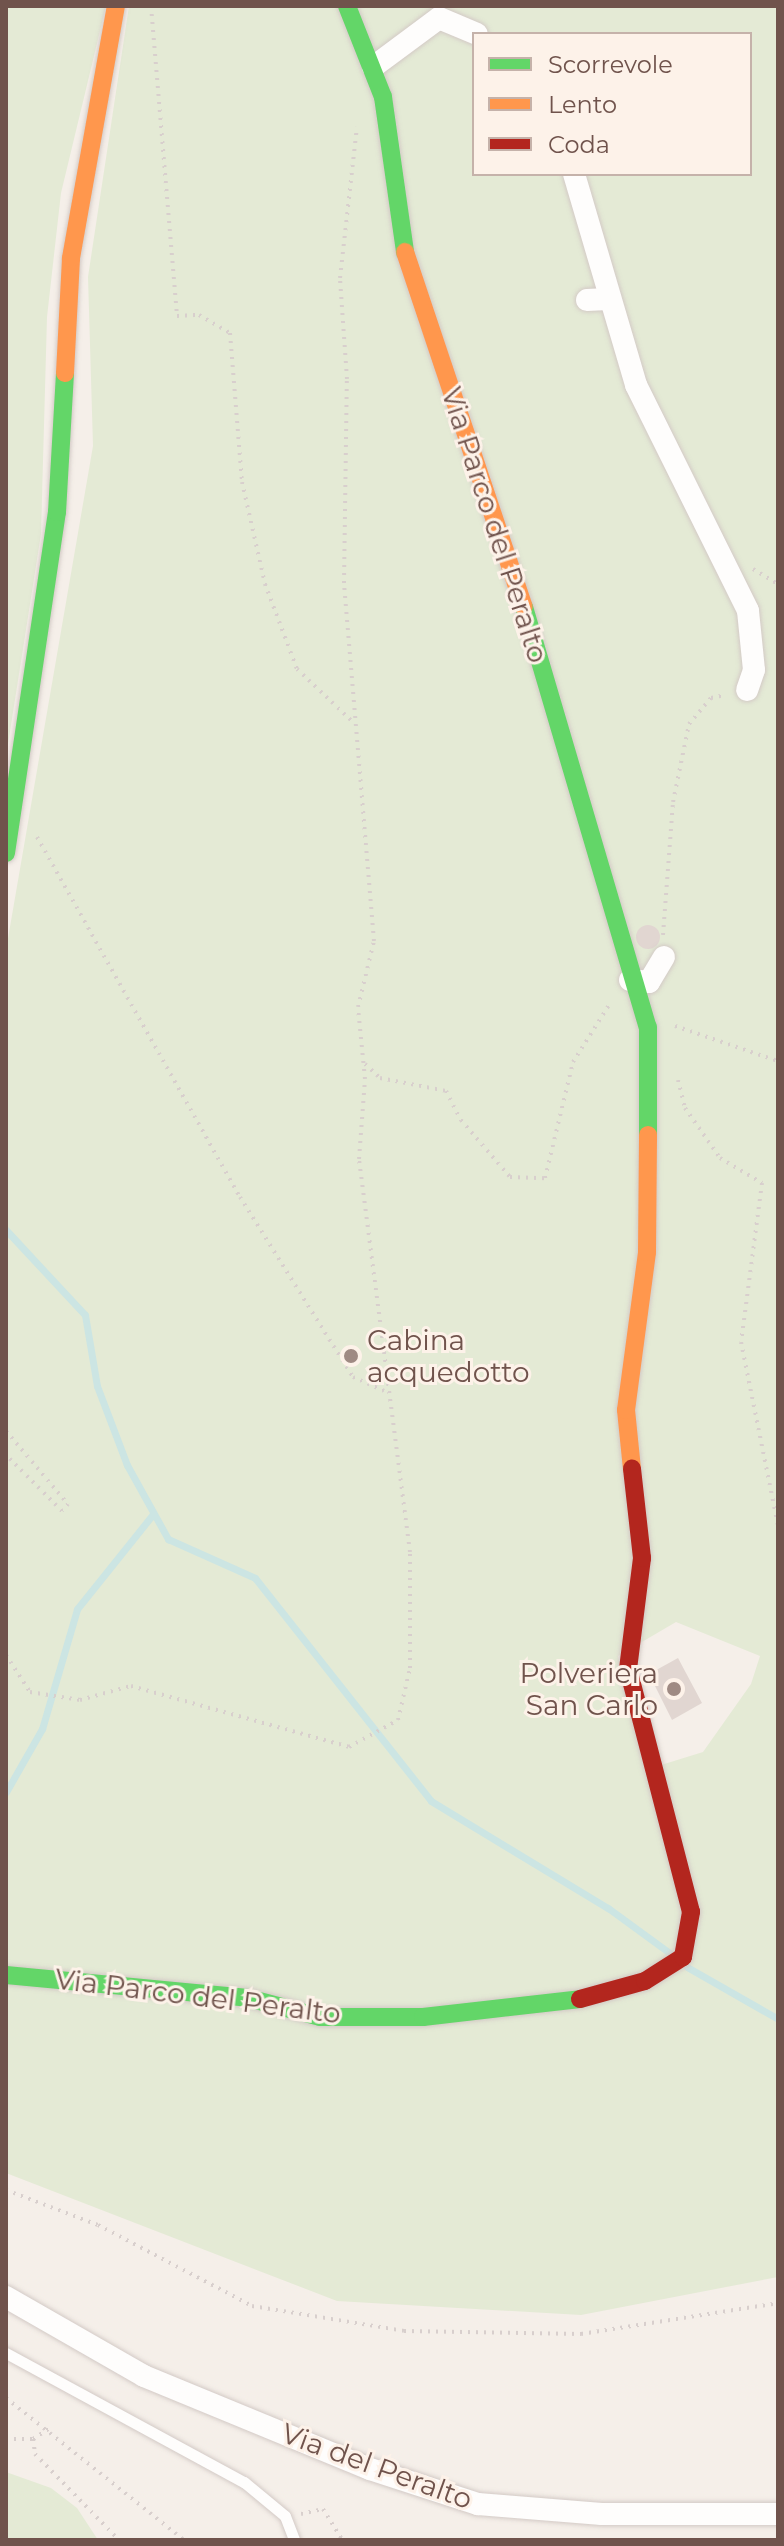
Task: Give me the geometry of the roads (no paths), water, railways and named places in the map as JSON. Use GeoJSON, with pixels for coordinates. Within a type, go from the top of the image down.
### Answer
{"type":"FeatureCollection","features":[{"type":"Feature","properties":{"kind":"street"},"geometry":{"type":"LineString","coordinates":[[6,853],[57,512],[71,258],[116,6]]}},
{"type":"Feature","properties":{"kind":"street","name":"Via Parco del Peralto"},"geometry":{"type":"LineString","coordinates":[[6,1975],[248,1998],[320,2017],[423,2017],[587,1998],[645,1981],[683,1957],[691,1912],[628,1669],[642,1558],[626,1410],[652,1150],[644,1094],[648,1027],[630,980],[506,539],[419,304],[373,67],[347,6]]}},
{"type":"Feature","properties":{"kind":"street"},"geometry":{"type":"LineString","coordinates":[[373,67],[439,18],[472,32]]}},
{"type":"Feature","properties":{"kind":"street"},"geometry":{"type":"LineString","coordinates":[[574,176],[598,299],[636,385],[748,611],[754,670],[747,690]]}},
{"type":"Feature","properties":{"kind":"street"},"geometry":{"type":"LineString","coordinates":[[630,980],[649,982],[664,957]]}},
{"type":"Feature","properties":{"kind":"street","name":"Via del Peralto"},"geometry":{"type":"LineString","coordinates":[[6,2297],[144,2376],[370,2469],[478,2504],[602,2514],[778,2514]]}},
{"type":"Feature","properties":{"kind":"lane"},"geometry":{"type":"LineString","coordinates":[[6,2353],[244,2482],[289,2526],[294,2540]]}},
{"type":"Feature","properties":{"kind":"waterway"},"geometry":{"type":"LineString","coordinates":[[6,1230],[85,1315],[97,1386],[127,1465],[168,1539],[255,1578],[431,1801],[608,1908],[671,1954]]}},
{"type":"Feature","properties":{"kind":"waterway"},"geometry":{"type":"LineString","coordinates":[[6,1792],[42,1729],[77,1609],[153,1514]]}},
{"type":"Feature","properties":{"kind":"waterway"},"geometry":{"type":"LineString","coordinates":[[687,1967],[778,2019]]}},
{"type":"Feature","properties":{"kind":"place","name":"Cabina acquedotto"},"geometry":{"type":"Point","coordinates":[351,1356]}},
{"type":"Feature","properties":{"kind":"place","name":"Polveriera San Carlo"},"geometry":{"type":"Point","coordinates":[674,1689]}}]}
